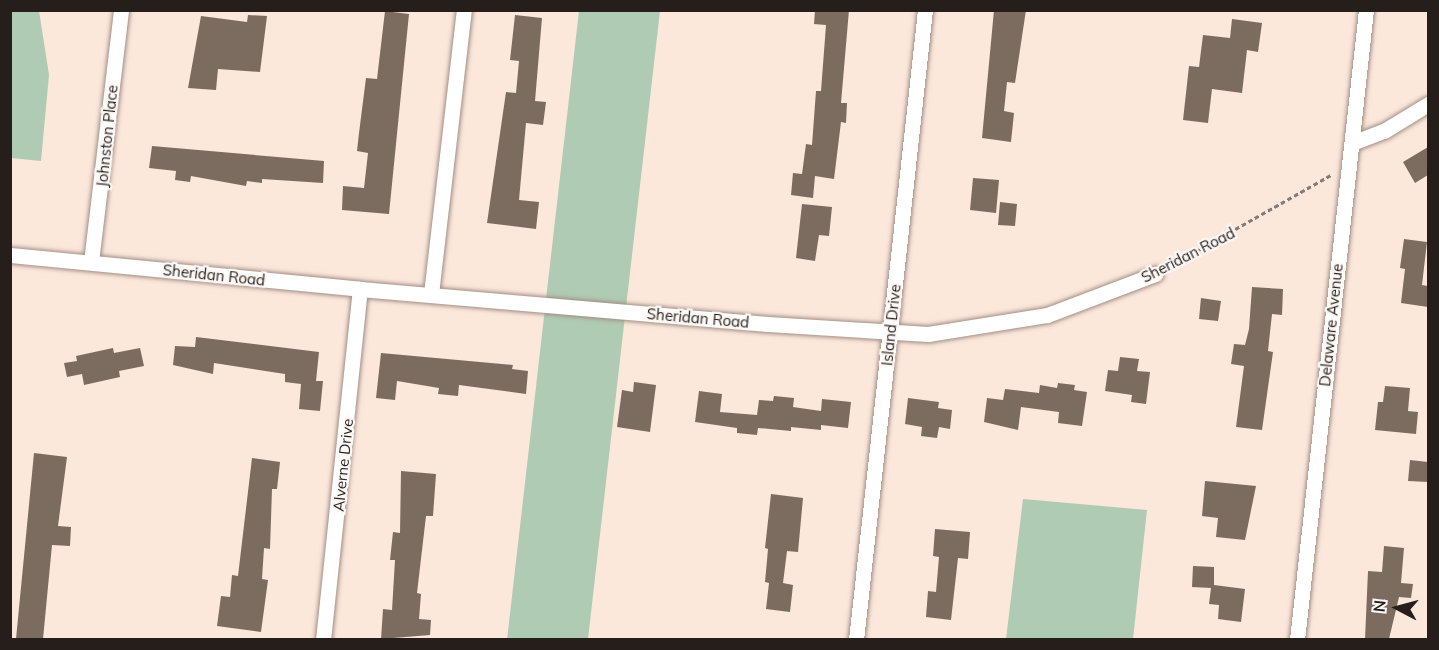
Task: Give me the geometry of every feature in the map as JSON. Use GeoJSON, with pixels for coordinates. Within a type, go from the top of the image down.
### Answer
{"type":"FeatureCollection","features":[{"type":"Feature","properties":{"kind":"street","name":"Johnston Place"},"geometry":{"type":"LineString","coordinates":[[91,262],[121,10]]}},
{"type":"Feature","properties":{"kind":"street"},"geometry":{"type":"LineString","coordinates":[[431,294],[464,10]]}},
{"type":"Feature","properties":{"kind":"street","name":"Island Drive"},"geometry":{"type":"LineString","coordinates":[[856,639],[925,10]]}},
{"type":"Feature","properties":{"kind":"street","name":"Delaware Avenue"},"geometry":{"type":"LineString","coordinates":[[1297,639],[1366,10]]}},
{"type":"Feature","properties":{"kind":"street"},"geometry":{"type":"LineString","coordinates":[[1352,143],[1384,131],[1428,104]]}},
{"type":"Feature","properties":{"kind":"street","name":"Sheridan Road"},"geometry":{"type":"LineString","coordinates":[[10,255],[360,289],[928,334],[1029,319],[1155,274]]}},
{"type":"Feature","properties":{"kind":"street","name":"Alverne Drive"},"geometry":{"type":"LineString","coordinates":[[323,639],[360,289]]}},
{"type":"Feature","properties":{"kind":"path","name":"Sheridan Road"},"geometry":{"type":"LineString","coordinates":[[1155,274],[1286,203],[1349,162]]}},
{"type":"Feature","properties":{"kind":"green space"},"geometry":{"type":"Polygon","coordinates":[[[11,10],[39,11],[49,75],[41,161],[11,158],[11,10]]]}},
{"type":"Feature","properties":{"kind":"green space"},"geometry":{"type":"Polygon","coordinates":[[[579,11],[660,11],[588,639],[507,640],[579,11]]]}},
{"type":"Feature","properties":{"kind":"green space"},"geometry":{"type":"Polygon","coordinates":[[[1023,499],[1147,510],[1133,639],[1006,639],[1023,499]]]}},
{"type":"Feature","properties":{"kind":"building"},"geometry":{"type":"Polygon","coordinates":[[[815,10],[849,10],[841,103],[847,103],[846,123],[841,122],[834,179],[815,176],[813,198],[791,195],[793,173],[802,174],[806,144],[812,145],[816,91],[821,91],[826,25],[814,24],[815,10]]]}},
{"type":"Feature","properties":{"kind":"building"},"geometry":{"type":"Polygon","coordinates":[[[994,10],[1026,10],[1015,83],[1007,82],[1004,111],[1014,113],[1011,142],[982,138],[994,10]]]}},
{"type":"Feature","properties":{"kind":"building"},"geometry":{"type":"Polygon","coordinates":[[[385,11],[409,14],[389,214],[342,210],[343,186],[364,188],[368,153],[357,151],[359,133],[366,78],[377,79],[385,11]]]}},
{"type":"Feature","properties":{"kind":"building"},"geometry":{"type":"Polygon","coordinates":[[[248,15],[267,16],[260,72],[218,69],[216,90],[188,88],[201,16],[247,22],[248,15]]]}},
{"type":"Feature","properties":{"kind":"building"},"geometry":{"type":"Polygon","coordinates":[[[515,15],[542,18],[535,101],[546,102],[543,125],[526,123],[519,200],[539,202],[536,229],[487,223],[506,92],[516,93],[519,61],[510,60],[515,15]]]}},
{"type":"Feature","properties":{"kind":"building"},"geometry":{"type":"Polygon","coordinates":[[[1232,19],[1262,23],[1258,52],[1247,50],[1242,93],[1212,89],[1208,123],[1183,120],[1189,66],[1199,67],[1203,35],[1230,38],[1232,19]]]}},
{"type":"Feature","properties":{"kind":"building"},"geometry":{"type":"Polygon","coordinates":[[[152,146],[324,161],[323,183],[262,179],[262,183],[247,181],[246,186],[191,176],[190,182],[175,180],[176,171],[149,168],[152,146]]]}},
{"type":"Feature","properties":{"kind":"building"},"geometry":{"type":"Polygon","coordinates":[[[1428,147],[1428,175],[1415,183],[1403,162],[1428,147]]]}},
{"type":"Feature","properties":{"kind":"building"},"geometry":{"type":"Polygon","coordinates":[[[973,178],[999,180],[996,213],[970,210],[973,178]]]}},
{"type":"Feature","properties":{"kind":"building"},"geometry":{"type":"Polygon","coordinates":[[[1000,202],[1017,204],[1015,226],[998,225],[1000,202]]]}},
{"type":"Feature","properties":{"kind":"building"},"geometry":{"type":"Polygon","coordinates":[[[802,204],[832,207],[829,236],[819,235],[815,261],[796,258],[802,204]]]}},
{"type":"Feature","properties":{"kind":"building"},"geometry":{"type":"Polygon","coordinates":[[[1404,239],[1427,242],[1422,285],[1428,286],[1428,307],[1401,303],[1405,269],[1400,268],[1404,239]]]}},
{"type":"Feature","properties":{"kind":"building"},"geometry":{"type":"Polygon","coordinates":[[[1252,287],[1283,289],[1282,315],[1272,314],[1268,351],[1273,352],[1262,430],[1236,427],[1244,366],[1231,364],[1234,344],[1245,345],[1249,329],[1252,287]]]}},
{"type":"Feature","properties":{"kind":"building"},"geometry":{"type":"Polygon","coordinates":[[[1201,298],[1221,301],[1218,321],[1199,319],[1201,298]]]}},
{"type":"Feature","properties":{"kind":"building"},"geometry":{"type":"Polygon","coordinates":[[[196,337],[319,352],[316,381],[323,381],[320,411],[299,409],[301,384],[285,382],[285,374],[214,363],[213,374],[173,365],[175,346],[195,347],[196,337]]]}},
{"type":"Feature","properties":{"kind":"building"},"geometry":{"type":"Polygon","coordinates":[[[113,348],[114,353],[140,348],[144,366],[119,371],[120,377],[84,385],[82,374],[67,377],[64,363],[77,361],[76,356],[113,348]]]}},
{"type":"Feature","properties":{"kind":"building"},"geometry":{"type":"Polygon","coordinates":[[[381,353],[513,365],[512,369],[528,371],[526,394],[459,385],[458,396],[438,394],[439,388],[397,381],[395,400],[376,398],[381,353]]]}},
{"type":"Feature","properties":{"kind":"building"},"geometry":{"type":"Polygon","coordinates":[[[1120,357],[1139,359],[1137,371],[1150,372],[1146,404],[1131,402],[1132,395],[1105,391],[1108,370],[1118,371],[1120,357]]]}},
{"type":"Feature","properties":{"kind":"building"},"geometry":{"type":"Polygon","coordinates":[[[634,382],[656,385],[650,432],[617,427],[622,390],[633,392],[634,382]]]}},
{"type":"Feature","properties":{"kind":"building"},"geometry":{"type":"Polygon","coordinates":[[[1058,383],[1075,385],[1074,390],[1087,392],[1082,426],[1058,423],[1059,412],[1021,407],[1018,430],[984,422],[987,398],[1003,400],[1005,389],[1039,393],[1040,385],[1057,388],[1058,383]]]}},
{"type":"Feature","properties":{"kind":"building"},"geometry":{"type":"Polygon","coordinates":[[[1385,386],[1410,388],[1408,411],[1418,412],[1416,434],[1375,430],[1378,402],[1383,402],[1385,386]]]}},
{"type":"Feature","properties":{"kind":"building"},"geometry":{"type":"Polygon","coordinates":[[[699,391],[722,394],[720,412],[757,415],[759,400],[773,401],[774,396],[794,398],[793,407],[821,411],[822,399],[851,402],[848,428],[821,425],[821,430],[791,427],[791,431],[758,428],[757,435],[737,433],[737,428],[695,422],[699,391]]]}},
{"type":"Feature","properties":{"kind":"building"},"geometry":{"type":"Polygon","coordinates":[[[908,398],[939,402],[938,408],[952,410],[950,429],[939,427],[937,438],[921,436],[922,427],[905,424],[908,398]]]}},
{"type":"Feature","properties":{"kind":"building"},"geometry":{"type":"Polygon","coordinates":[[[34,453],[67,457],[58,526],[71,527],[70,546],[52,545],[43,639],[16,639],[34,453]]]}},
{"type":"Feature","properties":{"kind":"building"},"geometry":{"type":"Polygon","coordinates":[[[252,458],[280,462],[277,489],[272,489],[270,549],[264,548],[262,579],[268,580],[261,632],[217,626],[221,596],[230,597],[232,575],[238,576],[252,458]]]}},
{"type":"Feature","properties":{"kind":"building"},"geometry":{"type":"Polygon","coordinates":[[[1410,460],[1428,462],[1428,482],[1408,481],[1410,460]]]}},
{"type":"Feature","properties":{"kind":"building"},"geometry":{"type":"Polygon","coordinates":[[[401,471],[436,474],[433,516],[426,516],[417,593],[421,594],[419,619],[431,620],[430,635],[381,639],[383,609],[392,610],[395,560],[390,560],[393,532],[400,533],[401,471]]]}},
{"type":"Feature","properties":{"kind":"building"},"geometry":{"type":"Polygon","coordinates":[[[1205,481],[1256,486],[1245,540],[1216,537],[1218,518],[1202,516],[1205,481]]]}},
{"type":"Feature","properties":{"kind":"building"},"geometry":{"type":"Polygon","coordinates":[[[771,494],[803,498],[798,552],[787,551],[783,583],[793,585],[790,612],[766,609],[769,583],[765,582],[768,549],[765,548],[771,494]]]}},
{"type":"Feature","properties":{"kind":"building"},"geometry":{"type":"Polygon","coordinates":[[[935,529],[970,532],[968,559],[958,558],[951,620],[926,617],[928,591],[936,592],[939,557],[933,556],[935,529]]]}},
{"type":"Feature","properties":{"kind":"building"},"geometry":{"type":"Polygon","coordinates":[[[1384,546],[1404,548],[1401,583],[1413,584],[1411,598],[1399,597],[1389,639],[1365,639],[1368,571],[1382,572],[1384,546]]]}},
{"type":"Feature","properties":{"kind":"building"},"geometry":{"type":"Polygon","coordinates":[[[1193,566],[1214,567],[1214,585],[1245,589],[1241,622],[1218,619],[1219,605],[1209,604],[1211,588],[1192,587],[1193,566]]]}}]}
